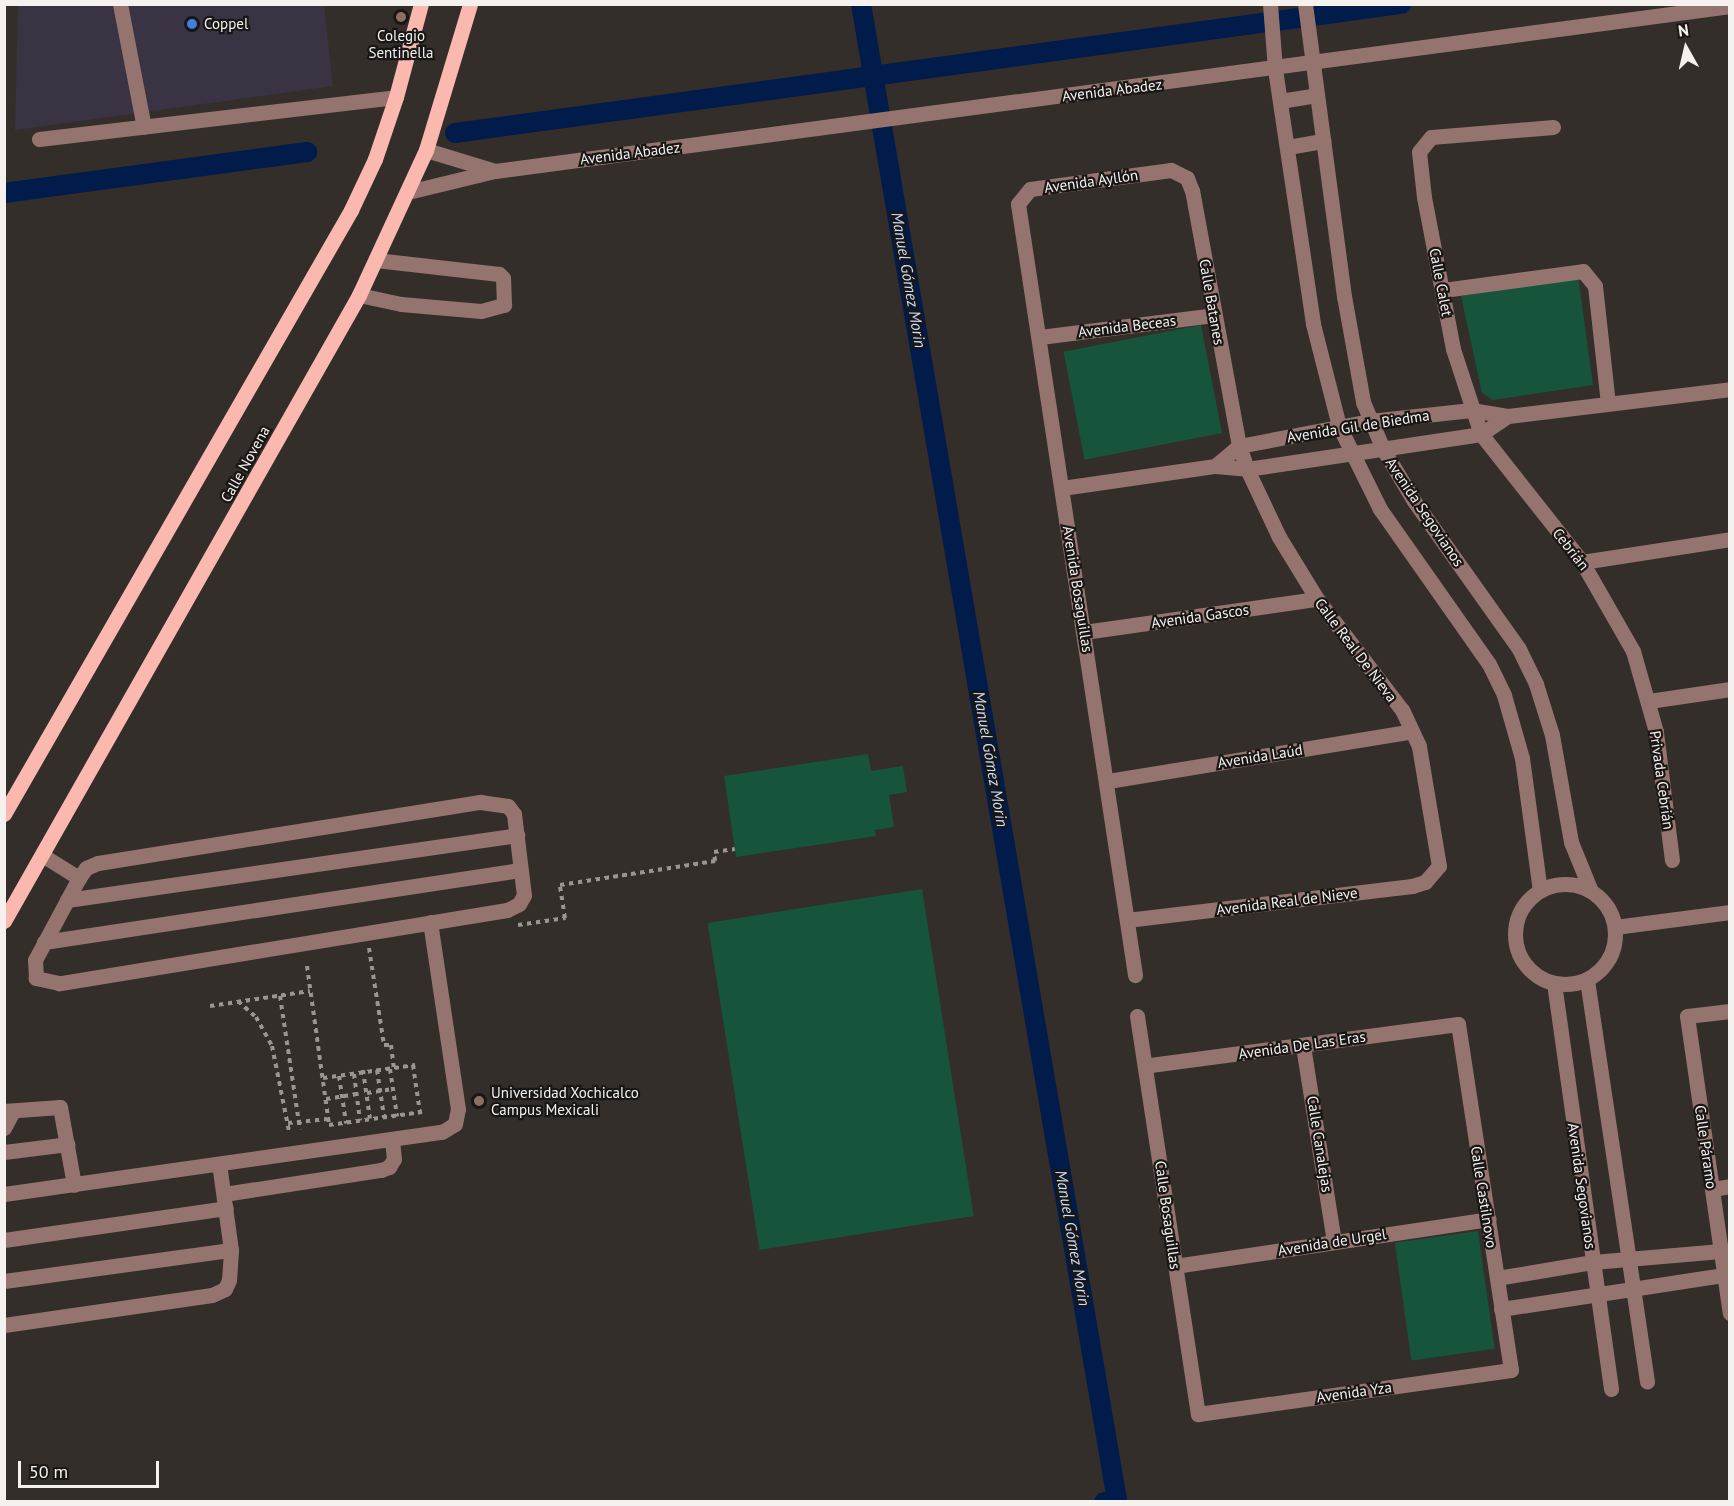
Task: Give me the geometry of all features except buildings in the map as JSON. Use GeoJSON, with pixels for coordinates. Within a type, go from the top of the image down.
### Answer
{"type":"FeatureCollection","features":[{"type":"Feature","properties":{"kind":"main road"},"geometry":{"type":"LineString","coordinates":[[4,814],[351,210],[375,159],[396,97],[420,4]]}},
{"type":"Feature","properties":{"kind":"main road","name":"Calle Novena"},"geometry":{"type":"LineString","coordinates":[[4,921],[359,295],[426,150],[470,4]]}},
{"type":"Feature","properties":{"kind":"street"},"geometry":{"type":"LineString","coordinates":[[120,4],[144,127]]}},
{"type":"Feature","properties":{"kind":"street"},"geometry":{"type":"LineString","coordinates":[[1270,4],[1275,69],[1313,324],[1339,426],[1350,454],[1380,509],[1489,664],[1504,695],[1522,758],[1540,891]]}},
{"type":"Feature","properties":{"kind":"street","name":"Avenida Segovianos"},"geometry":{"type":"LineString","coordinates":[[1305,4],[1354,364],[1370,421],[1383,449],[1414,501],[1519,649],[1536,684],[1552,735],[1571,842],[1591,891]]}},
{"type":"Feature","properties":{"kind":"street","name":"Avenida Abadez"},"geometry":{"type":"LineString","coordinates":[[408,192],[495,171],[1313,64],[1730,6]]}},
{"type":"Feature","properties":{"kind":"street"},"geometry":{"type":"LineString","coordinates":[[1280,101],[1317,95]]}},
{"type":"Feature","properties":{"kind":"street"},"geometry":{"type":"LineString","coordinates":[[39,139],[396,97]]}},
{"type":"Feature","properties":{"kind":"street","name":"Calle Calet"},"geometry":{"type":"LineString","coordinates":[[1472,410],[1453,349],[1424,197],[1419,152],[1431,137],[1439,134],[1552,127]]}},
{"type":"Feature","properties":{"kind":"street"},"geometry":{"type":"LineString","coordinates":[[1288,147],[1323,141]]}},
{"type":"Feature","properties":{"kind":"street","name":"Avenida Abadez"},"geometry":{"type":"LineString","coordinates":[[426,150],[495,171]]}},
{"type":"Feature","properties":{"kind":"street","name":"Avenida Ayllón"},"geometry":{"type":"LineString","coordinates":[[1018,204],[1030,189],[1172,170]]}},
{"type":"Feature","properties":{"kind":"street","name":"Calle Batanes"},"geometry":{"type":"LineString","coordinates":[[1172,170],[1187,178],[1192,190],[1239,446]]}},
{"type":"Feature","properties":{"kind":"street","name":"Avenida Bosaguillas"},"geometry":{"type":"LineString","coordinates":[[1018,204],[1108,781],[1135,975]]}},
{"type":"Feature","properties":{"kind":"street"},"geometry":{"type":"LineString","coordinates":[[359,295],[401,304],[481,311],[504,305],[503,278],[499,274],[376,260]]}},
{"type":"Feature","properties":{"kind":"street"},"geometry":{"type":"LineString","coordinates":[[1443,290],[1583,271],[1594,286],[1608,403]]}},
{"type":"Feature","properties":{"kind":"street","name":"Avenida Beceas"},"geometry":{"type":"LineString","coordinates":[[1040,338],[1214,315]]}},
{"type":"Feature","properties":{"kind":"street","name":"Avenida Gil de Biedma"},"geometry":{"type":"LineString","coordinates":[[1215,466],[1239,446],[1370,421],[1472,410],[1508,416],[1730,389]]}},
{"type":"Feature","properties":{"kind":"street","name":"Cebrián"},"geometry":{"type":"LineString","coordinates":[[1472,410],[1481,434],[1582,562],[1633,651],[1649,701]]}},
{"type":"Feature","properties":{"kind":"street","name":"Avenida Gil de Biedma"},"geometry":{"type":"LineString","coordinates":[[1062,488],[1215,466],[1247,469],[1481,434],[1508,416]]}},
{"type":"Feature","properties":{"kind":"street","name":"Calle Real De Nieva"},"geometry":{"type":"LineString","coordinates":[[1239,446],[1247,469],[1279,537],[1317,599],[1402,710],[1419,747],[1439,866]]}},
{"type":"Feature","properties":{"kind":"street"},"geometry":{"type":"LineString","coordinates":[[1582,562],[1730,539]]}},
{"type":"Feature","properties":{"kind":"street","name":"Avenida Gascos"},"geometry":{"type":"LineString","coordinates":[[1084,632],[1317,599]]}},
{"type":"Feature","properties":{"kind":"street"},"geometry":{"type":"LineString","coordinates":[[1649,701],[1730,690]]}},
{"type":"Feature","properties":{"kind":"street","name":"Privada Cebrián"},"geometry":{"type":"LineString","coordinates":[[1649,701],[1672,860]]}},
{"type":"Feature","properties":{"kind":"street","name":"Avenida Laúd"},"geometry":{"type":"LineString","coordinates":[[1108,781],[1412,731]]}},
{"type":"Feature","properties":{"kind":"street"},"geometry":{"type":"LineString","coordinates":[[480,802],[508,806],[514,814],[521,870],[524,895],[519,904],[507,910],[59,982],[36,978],[35,960],[66,900],[86,868],[98,863],[480,802]]}},
{"type":"Feature","properties":{"kind":"street"},"geometry":{"type":"LineString","coordinates":[[66,900],[517,835]]}},
{"type":"Feature","properties":{"kind":"street"},"geometry":{"type":"LineString","coordinates":[[42,855],[79,878]]}},
{"type":"Feature","properties":{"kind":"street","name":"Avenida Real de Nieve"},"geometry":{"type":"LineString","coordinates":[[1127,920],[1412,886],[1425,882],[1439,866]]}},
{"type":"Feature","properties":{"kind":"street"},"geometry":{"type":"LineString","coordinates":[[44,942],[521,870]]}},
{"type":"Feature","properties":{"kind":"street"},"geometry":{"type":"LineString","coordinates":[[1566,884],[1591,891],[1611,913],[1615,927],[1609,958],[1587,980],[1554,983],[1528,968],[1515,942],[1520,913],[1540,891],[1566,884]]}},
{"type":"Feature","properties":{"kind":"street"},"geometry":{"type":"LineString","coordinates":[[1615,927],[1730,912]]}},
{"type":"Feature","properties":{"kind":"street"},"geometry":{"type":"LineString","coordinates":[[4,1194],[392,1140],[442,1132],[455,1124],[458,1109],[430,922]]}},
{"type":"Feature","properties":{"kind":"street"},"geometry":{"type":"LineString","coordinates":[[1587,980],[1647,1382]]}},
{"type":"Feature","properties":{"kind":"street","name":"Avenida Segovianos"},"geometry":{"type":"LineString","coordinates":[[1554,983],[1611,1389]]}},
{"type":"Feature","properties":{"kind":"street","name":"Calle Páramo"},"geometry":{"type":"LineString","coordinates":[[1730,1011],[1687,1016],[1730,1313]]}},
{"type":"Feature","properties":{"kind":"street","name":"Calle Bosaguillas"},"geometry":{"type":"LineString","coordinates":[[1137,1016],[1198,1414]]}},
{"type":"Feature","properties":{"kind":"street","name":"Avenida De Las Eras"},"geometry":{"type":"LineString","coordinates":[[1145,1066],[1458,1024]]}},
{"type":"Feature","properties":{"kind":"street","name":"Calle Castilnovo"},"geometry":{"type":"LineString","coordinates":[[1458,1024],[1511,1370]]}},
{"type":"Feature","properties":{"kind":"street","name":"Calle Canalejas"},"geometry":{"type":"LineString","coordinates":[[1303,1046],[1334,1242]]}},
{"type":"Feature","properties":{"kind":"street"},"geometry":{"type":"LineString","coordinates":[[4,1128],[9,1111],[60,1107],[74,1185]]}},
{"type":"Feature","properties":{"kind":"street"},"geometry":{"type":"LineString","coordinates":[[4,1240],[225,1201],[381,1170],[389,1167],[394,1159],[392,1140]]}},
{"type":"Feature","properties":{"kind":"street"},"geometry":{"type":"LineString","coordinates":[[4,1152],[68,1144]]}},
{"type":"Feature","properties":{"kind":"street"},"geometry":{"type":"LineString","coordinates":[[4,1325],[212,1295],[225,1289],[230,1280],[231,1250],[219,1164]]}},
{"type":"Feature","properties":{"kind":"street"},"geometry":{"type":"LineString","coordinates":[[1713,1189],[1730,1186]]}},
{"type":"Feature","properties":{"kind":"street","name":"Avenida de Urgel"},"geometry":{"type":"LineString","coordinates":[[1175,1266],[1488,1219]]}},
{"type":"Feature","properties":{"kind":"street"},"geometry":{"type":"LineString","coordinates":[[4,1281],[231,1250]]}},
{"type":"Feature","properties":{"kind":"street"},"geometry":{"type":"LineString","coordinates":[[1497,1278],[1630,1257],[1721,1251]]}},
{"type":"Feature","properties":{"kind":"street"},"geometry":{"type":"LineString","coordinates":[[1501,1309],[1724,1275]]}},
{"type":"Feature","properties":{"kind":"street","name":"Avenida Yza"},"geometry":{"type":"LineString","coordinates":[[1198,1414],[1511,1370]]}},
{"type":"Feature","properties":{"kind":"path"},"geometry":{"type":"LineString","coordinates":[[565,918],[560,885],[715,861],[714,852],[735,849]]}},
{"type":"Feature","properties":{"kind":"path"},"geometry":{"type":"LineString","coordinates":[[368,947],[384,1045],[391,1045],[397,1116]]}},
{"type":"Feature","properties":{"kind":"path"},"geometry":{"type":"LineString","coordinates":[[307,966],[329,1125],[421,1113],[414,1065],[323,1078]]}},
{"type":"Feature","properties":{"kind":"path"},"geometry":{"type":"LineString","coordinates":[[210,1006],[310,991]]}},
{"type":"Feature","properties":{"kind":"path"},"geometry":{"type":"LineString","coordinates":[[280,996],[300,1130]]}},
{"type":"Feature","properties":{"kind":"path"},"geometry":{"type":"LineString","coordinates":[[238,1001],[256,1017],[272,1046],[289,1131]]}},
{"type":"Feature","properties":{"kind":"path"},"geometry":{"type":"LineString","coordinates":[[377,1070],[384,1118]]}},
{"type":"Feature","properties":{"kind":"path"},"geometry":{"type":"LineString","coordinates":[[363,1071],[370,1119]]}},
{"type":"Feature","properties":{"kind":"path"},"geometry":{"type":"LineString","coordinates":[[353,1073],[360,1121]]}},
{"type":"Feature","properties":{"kind":"path"},"geometry":{"type":"LineString","coordinates":[[339,1076],[346,1123]]}},
{"type":"Feature","properties":{"kind":"path"},"geometry":{"type":"LineString","coordinates":[[367,1093],[393,1089]]}},
{"type":"Feature","properties":{"kind":"path"},"geometry":{"type":"LineString","coordinates":[[326,1099],[357,1094]]}},
{"type":"Feature","properties":{"kind":"path"},"geometry":{"type":"LineString","coordinates":[[288,1123],[328,1119]]}},
{"type":"Feature","properties":{"kind":"shaded area"},"geometry":{"type":"Polygon","coordinates":[[[18,5],[324,5],[333,86],[15,130],[18,5]]]}},
{"type":"Feature","properties":{"kind":"green space"},"geometry":{"type":"Polygon","coordinates":[[[1578,276],[1593,385],[1493,400],[1482,393],[1461,296],[1578,276]]]}},
{"type":"Feature","properties":{"kind":"green space"},"geometry":{"type":"Polygon","coordinates":[[[1201,325],[1222,433],[1085,460],[1064,352],[1201,325]]]}},
{"type":"Feature","properties":{"kind":"green space"},"geometry":{"type":"Polygon","coordinates":[[[868,754],[871,771],[903,766],[907,792],[889,795],[894,827],[875,830],[876,836],[736,857],[724,776],[868,754]]]}},
{"type":"Feature","properties":{"kind":"green space"},"geometry":{"type":"Polygon","coordinates":[[[922,889],[974,1216],[759,1250],[708,923],[922,889]]]}},
{"type":"Feature","properties":{"kind":"green space"},"geometry":{"type":"Polygon","coordinates":[[[1478,1231],[1495,1349],[1411,1361],[1395,1243],[1478,1231]]]}},
{"type":"Feature","properties":{"kind":"waterway","name":"Manuel Gómez Morin"},"geometry":{"type":"LineString","coordinates":[[861,4],[1117,1500],[1104,1502]]}},
{"type":"Feature","properties":{"kind":"waterway"},"geometry":{"type":"LineString","coordinates":[[455,133],[1401,4]]}},
{"type":"Feature","properties":{"kind":"waterway"},"geometry":{"type":"LineString","coordinates":[[4,193],[307,152]]}},
{"type":"Feature","properties":{"kind":"place","name":"Colegio Sentinella"},"geometry":{"type":"Point","coordinates":[401,17]}},
{"type":"Feature","properties":{"kind":"place","name":"Coppel"},"geometry":{"type":"Point","coordinates":[192,24]}},
{"type":"Feature","properties":{"kind":"place","name":"Universidad Xochicalco Campus Mexicali"},"geometry":{"type":"Point","coordinates":[479,1101]}}]}
